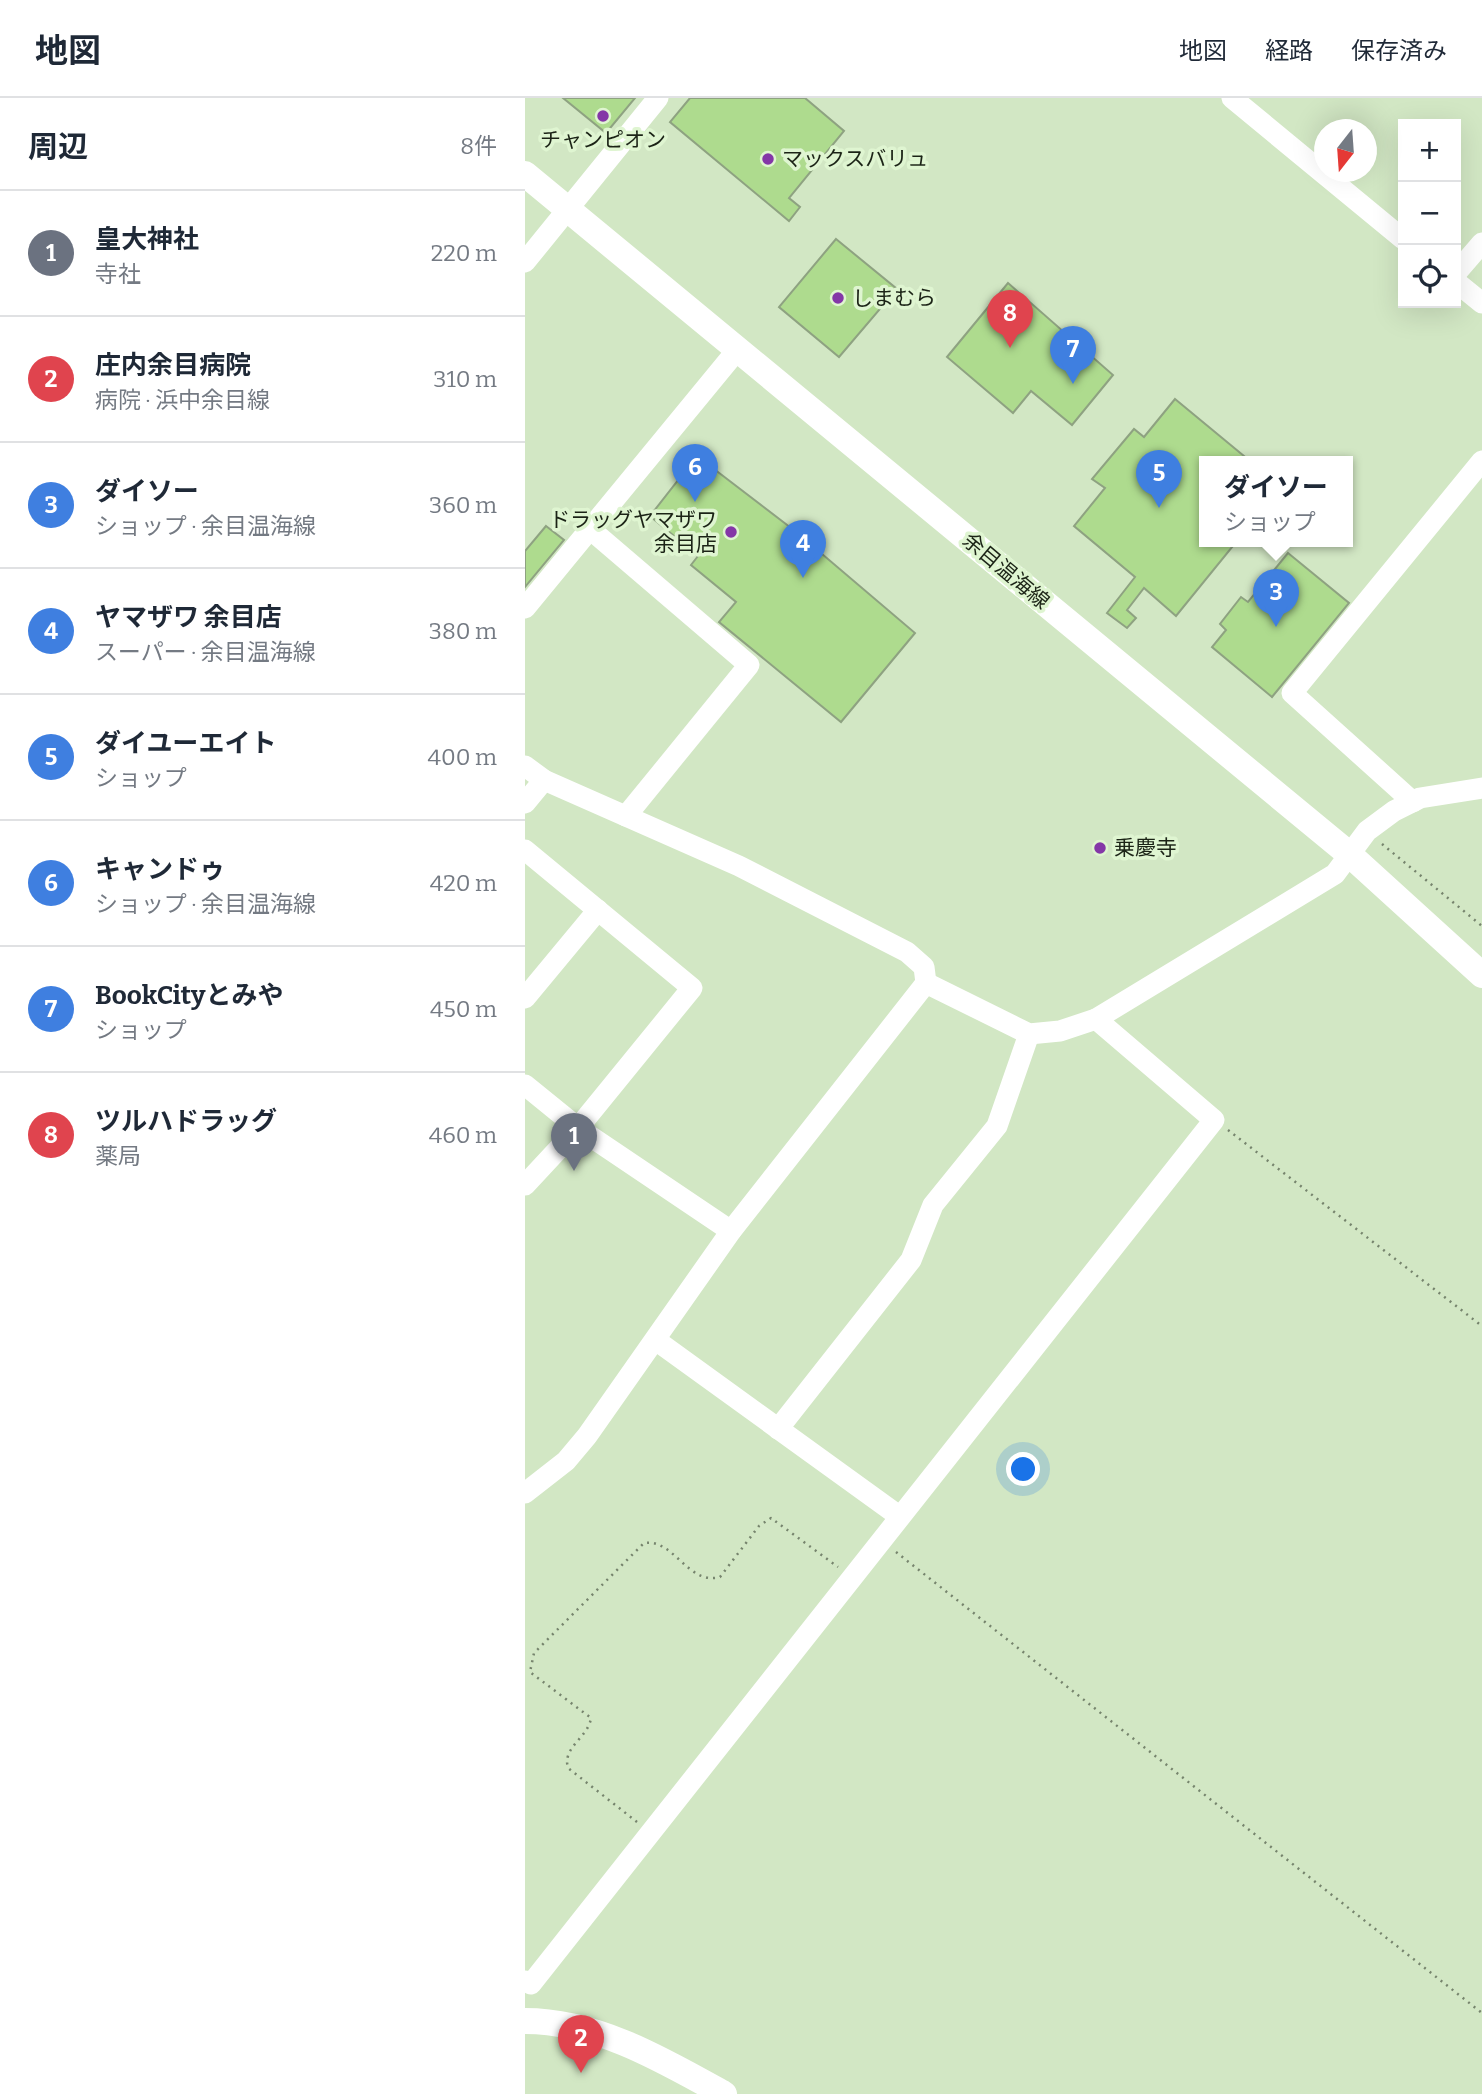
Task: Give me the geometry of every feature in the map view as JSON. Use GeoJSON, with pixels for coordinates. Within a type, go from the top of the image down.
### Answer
{"type":"FeatureCollection","features":[{"type":"Feature","properties":{"kind":"main road","name":"余目温海線"},"geometry":{"type":"LineString","coordinates":[[525,174],[1349,855],[1482,975]]}},
{"type":"Feature","properties":{"kind":"main road"},"geometry":{"type":"LineString","coordinates":[[525,2021],[589,2029],[653,2057],[724,2094]]}},
{"type":"Feature","properties":{"kind":"street"},"geometry":{"type":"LineString","coordinates":[[525,261],[658,98]]}},
{"type":"Feature","properties":{"kind":"street"},"geometry":{"type":"LineString","coordinates":[[1232,98],[1398,235]]}},
{"type":"Feature","properties":{"kind":"street"},"geometry":{"type":"LineString","coordinates":[[1461,267],[1482,243]]}},
{"type":"Feature","properties":{"kind":"street"},"geometry":{"type":"LineString","coordinates":[[1461,286],[1482,303]]}},
{"type":"Feature","properties":{"kind":"street"},"geometry":{"type":"LineString","coordinates":[[525,608],[738,349]]}},
{"type":"Feature","properties":{"kind":"street"},"geometry":{"type":"LineString","coordinates":[[1413,802],[1292,693],[1482,461]]}},
{"type":"Feature","properties":{"kind":"street"},"geometry":{"type":"LineString","coordinates":[[590,529],[749,665],[626,816]]}},
{"type":"Feature","properties":{"kind":"street"},"geometry":{"type":"LineString","coordinates":[[525,766],[544,780],[739,866],[907,952],[924,967],[926,983],[731,1231],[657,1341],[574,1453],[525,1493]]}},
{"type":"Feature","properties":{"kind":"street"},"geometry":{"type":"LineString","coordinates":[[525,803],[544,780]]}},
{"type":"Feature","properties":{"kind":"street"},"geometry":{"type":"LineString","coordinates":[[926,983],[1029,1034],[1060,1031],[1096,1019],[1335,874],[1367,831],[1394,811],[1413,802],[1482,788]]}},
{"type":"Feature","properties":{"kind":"street"},"geometry":{"type":"LineString","coordinates":[[525,850],[692,988],[578,1128],[525,1185]]}},
{"type":"Feature","properties":{"kind":"street"},"geometry":{"type":"LineString","coordinates":[[525,998],[598,910]]}},
{"type":"Feature","properties":{"kind":"street"},"geometry":{"type":"LineString","coordinates":[[525,1980],[531,1984],[1214,1120],[1096,1019]]}},
{"type":"Feature","properties":{"kind":"street"},"geometry":{"type":"LineString","coordinates":[[778,1429],[911,1260],[933,1205],[997,1126],[1029,1034]]}},
{"type":"Feature","properties":{"kind":"street"},"geometry":{"type":"LineString","coordinates":[[525,1085],[578,1128],[731,1231]]}},
{"type":"Feature","properties":{"kind":"street"},"geometry":{"type":"LineString","coordinates":[[657,1341],[899,1516]]}},
{"type":"Feature","properties":{"kind":"path"},"geometry":{"type":"LineString","coordinates":[[1367,831],[1482,926]]}},
{"type":"Feature","properties":{"kind":"path"},"geometry":{"type":"LineString","coordinates":[[1214,1120],[1482,1326]]}},
{"type":"Feature","properties":{"kind":"path"},"geometry":{"type":"LineString","coordinates":[[650,1833],[568,1768],[566,1761],[569,1751],[589,1729],[591,1718],[530,1672],[534,1653],[644,1543],[659,1544],[699,1576],[711,1580],[720,1577],[759,1526],[771,1517],[843,1571]]}},
{"type":"Feature","properties":{"kind":"path"},"geometry":{"type":"LineString","coordinates":[[881,1540],[1482,2012]]}},
{"type":"Feature","properties":{"kind":"building","name":"チャンピオン"},"geometry":{"type":"Polygon","coordinates":[[[563,98],[635,98],[606,133],[563,98]]]}},
{"type":"Feature","properties":{"kind":"building","name":"マックスバリュ"},"geometry":{"type":"Polygon","coordinates":[[[690,98],[805,98],[844,131],[789,198],[800,207],[789,221],[670,122],[690,98]]]}},
{"type":"Feature","properties":{"kind":"building","name":"しまむら"},"geometry":{"type":"Polygon","coordinates":[[[836,239],[897,289],[839,357],[779,307],[836,239]]]}},
{"type":"Feature","properties":{"kind":"building"},"geometry":{"type":"Polygon","coordinates":[[[1008,283],[1113,375],[1072,425],[1031,391],[1013,413],[947,357],[1008,283]]]}},
{"type":"Feature","properties":{"kind":"building"},"geometry":{"type":"Polygon","coordinates":[[[1175,399],[1244,456],[1199,456],[1199,547],[1232,547],[1176,616],[1144,588],[1127,610],[1136,618],[1127,628],[1107,613],[1135,577],[1074,526],[1105,488],[1092,479],[1134,429],[1144,437],[1175,399]]]}},
{"type":"Feature","properties":{"kind":"building"},"geometry":{"type":"Polygon","coordinates":[[[697,456],[795,531],[915,633],[841,722],[719,622],[736,602],[691,565],[698,556],[650,516],[697,456]]]}},
{"type":"Feature","properties":{"kind":"building"},"geometry":{"type":"Polygon","coordinates":[[[546,526],[564,540],[525,587],[525,551],[546,526]]]}},
{"type":"Feature","properties":{"kind":"building"},"geometry":{"type":"Polygon","coordinates":[[[1288,553],[1349,603],[1272,697],[1212,647],[1226,630],[1220,624],[1241,597],[1248,602],[1288,553]]]}},
{"type":"Feature","properties":{"kind":"place","name":"チャンピオン"},"geometry":{"type":"Point","coordinates":[603,116]}},
{"type":"Feature","properties":{"kind":"place","name":"マックスバリュ"},"geometry":{"type":"Point","coordinates":[768,159]}},
{"type":"Feature","properties":{"kind":"place","name":"しまむら"},"geometry":{"type":"Point","coordinates":[838,298]}},
{"type":"Feature","properties":{"kind":"place","name":"ツルハドラッグ"},"geometry":{"type":"Point","coordinates":[1010,348]}},
{"type":"Feature","properties":{"kind":"place","name":"BookCityとみや"},"geometry":{"type":"Point","coordinates":[1073,384]}},
{"type":"Feature","properties":{"kind":"place","name":"キャンドゥ"},"geometry":{"type":"Point","coordinates":[695,502]}},
{"type":"Feature","properties":{"kind":"place","name":"ダイユーエイト"},"geometry":{"type":"Point","coordinates":[1159,508]}},
{"type":"Feature","properties":{"kind":"place","name":"ドラッグヤマザワ 余目店"},"geometry":{"type":"Point","coordinates":[731,532]}},
{"type":"Feature","properties":{"kind":"place","name":"ヤマザワ 余目店"},"geometry":{"type":"Point","coordinates":[803,578]}},
{"type":"Feature","properties":{"kind":"place","name":"ダイソー"},"geometry":{"type":"Point","coordinates":[1276,627]}},
{"type":"Feature","properties":{"kind":"place","name":"乗慶寺"},"geometry":{"type":"Point","coordinates":[1100,848]}},
{"type":"Feature","properties":{"kind":"place","name":"皇大神社"},"geometry":{"type":"Point","coordinates":[574,1171]}},
{"type":"Feature","properties":{"kind":"place","name":"庄内余目病院"},"geometry":{"type":"Point","coordinates":[581,2073]}}]}
